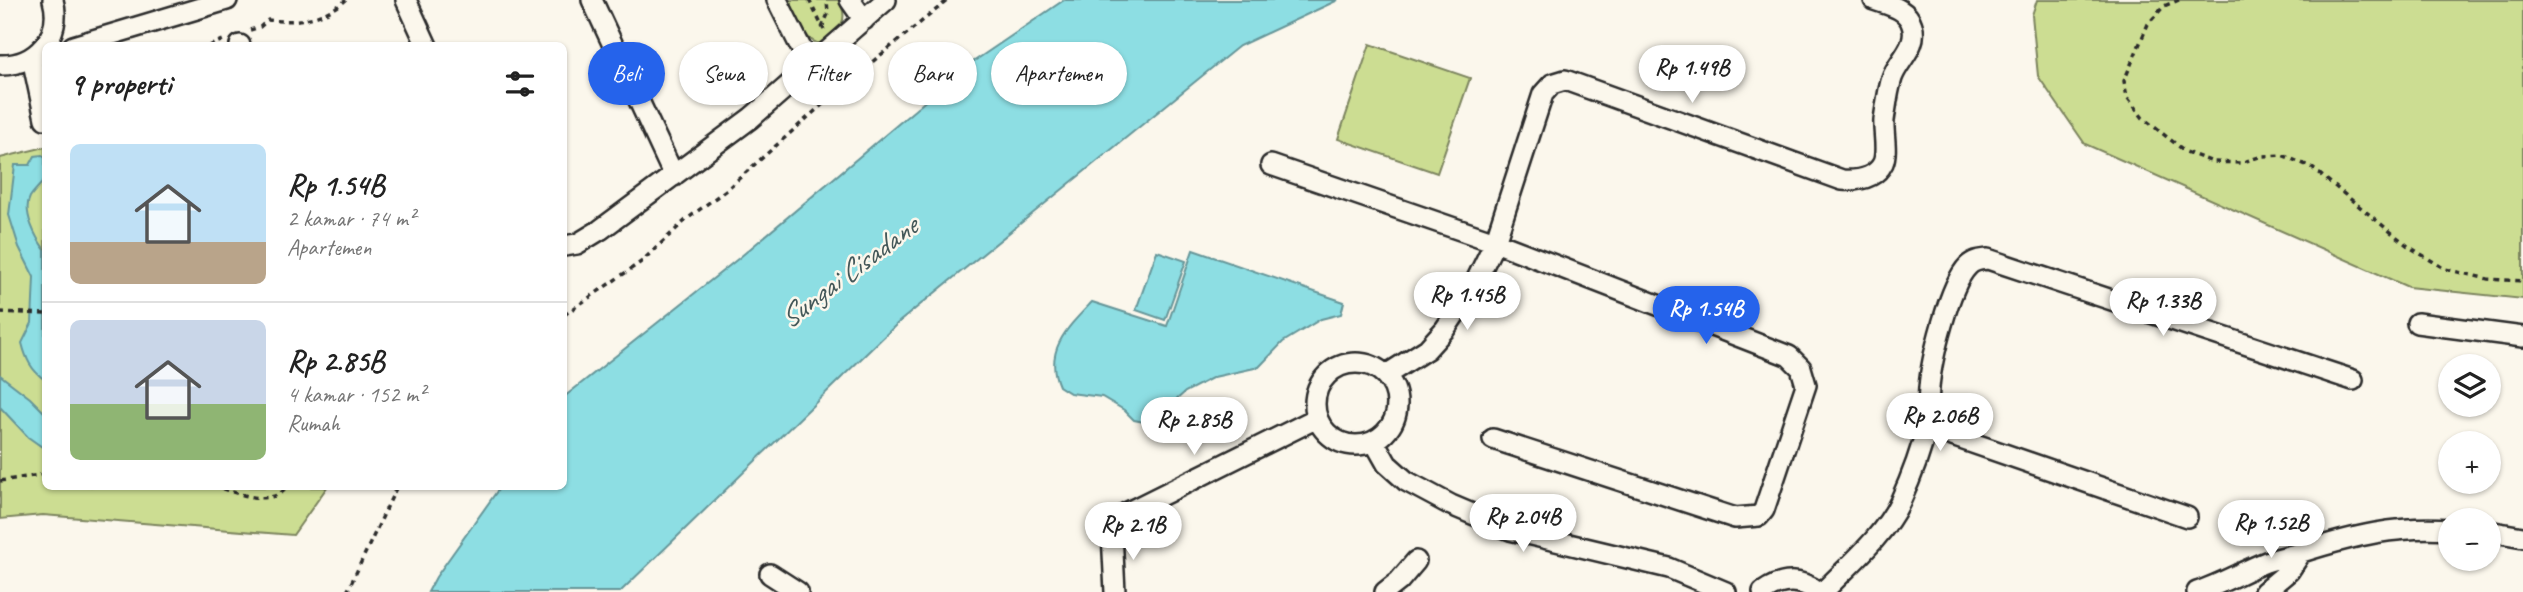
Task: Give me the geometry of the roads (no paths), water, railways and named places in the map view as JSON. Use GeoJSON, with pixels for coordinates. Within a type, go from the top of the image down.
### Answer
{"type":"FeatureCollection","features":[{"type":"Feature","properties":{"kind":"street"},"geometry":{"type":"LineString","coordinates":[[46,42],[56,19],[53,0]]}},
{"type":"Feature","properties":{"kind":"street"},"geometry":{"type":"LineString","coordinates":[[86,42],[227,0]]}},
{"type":"Feature","properties":{"kind":"street"},"geometry":{"type":"LineString","coordinates":[[406,0],[425,42]]}},
{"type":"Feature","properties":{"kind":"street"},"geometry":{"type":"LineString","coordinates":[[592,0],[674,176]]}},
{"type":"Feature","properties":{"kind":"street"},"geometry":{"type":"LineString","coordinates":[[777,0],[798,42]]}},
{"type":"Feature","properties":{"kind":"street"},"geometry":{"type":"LineString","coordinates":[[850,0],[864,20]]}},
{"type":"Feature","properties":{"kind":"street"},"geometry":{"type":"LineString","coordinates":[[838,42],[886,0]]}},
{"type":"Feature","properties":{"kind":"street"},"geometry":{"type":"LineString","coordinates":[[1386,375],[1427,349],[1445,329],[1472,289],[1495,242],[1543,94],[1552,84],[1566,80],[1842,180],[1856,181],[1873,174],[1885,157],[1884,120],[1892,78],[1906,56],[1914,28],[1905,13],[1874,0]]}},
{"type":"Feature","properties":{"kind":"street"},"geometry":{"type":"LineString","coordinates":[[0,65],[22,63],[39,56],[42,88]]}},
{"type":"Feature","properties":{"kind":"street"},"geometry":{"type":"LineString","coordinates":[[567,246],[577,244],[600,230],[782,92]]}},
{"type":"Feature","properties":{"kind":"street"},"geometry":{"type":"LineString","coordinates":[[1271,165],[1495,242],[1789,356],[1801,368],[1806,385],[1764,510],[1759,516],[1735,518],[1493,439]]}},
{"type":"Feature","properties":{"kind":"street"},"geometry":{"type":"LineString","coordinates":[[1823,592],[1885,525],[1899,504],[1916,463],[1926,427],[1936,349],[1956,287],[1967,267],[1977,260],[1988,259],[2353,380]]}},
{"type":"Feature","properties":{"kind":"street"},"geometry":{"type":"LineString","coordinates":[[2417,323],[2523,337]]}},
{"type":"Feature","properties":{"kind":"street"},"geometry":{"type":"LineString","coordinates":[[1348,363],[1376,367],[1386,375],[1393,386],[1397,411],[1385,434],[1374,441],[1362,445],[1335,439],[1324,430],[1317,418],[1317,390],[1324,377],[1334,368],[1348,363]]}},
{"type":"Feature","properties":{"kind":"street"},"geometry":{"type":"LineString","coordinates":[[1115,592],[1112,533],[1115,525],[1126,513],[1317,418]]}},
{"type":"Feature","properties":{"kind":"street"},"geometry":{"type":"LineString","coordinates":[[1926,427],[2187,517]]}},
{"type":"Feature","properties":{"kind":"street"},"geometry":{"type":"LineString","coordinates":[[1374,441],[1387,464],[1406,481],[1451,505],[1510,530],[1669,568],[1726,592]]}},
{"type":"Feature","properties":{"kind":"street"},"geometry":{"type":"LineString","coordinates":[[2197,592],[2269,561],[2335,541],[2380,532],[2438,528]]}},
{"type":"Feature","properties":{"kind":"street"},"geometry":{"type":"LineString","coordinates":[[2501,533],[2523,537]]}},
{"type":"Feature","properties":{"kind":"street"},"geometry":{"type":"LineString","coordinates":[[2264,592],[2289,571],[2301,553]]}},
{"type":"Feature","properties":{"kind":"street"},"geometry":{"type":"LineString","coordinates":[[1385,592],[1416,561]]}},
{"type":"Feature","properties":{"kind":"street"},"geometry":{"type":"LineString","coordinates":[[771,574],[798,592]]}},
{"type":"Feature","properties":{"kind":"street"},"geometry":{"type":"LineString","coordinates":[[1763,592],[1784,581],[1798,582],[1818,592]]}},
{"type":"Feature","properties":{"kind":"water","name":"Sungai Cisadane"},"geometry":{"type":"Polygon","coordinates":[[[1064,0],[1338,0],[1239,46],[899,322],[620,592],[428,592],[498,490],[567,490],[567,395],[739,258],[921,105],[977,105],[977,59],[991,50],[991,105],[1127,105],[1127,42],[1002,42],[1064,0]]]}},
{"type":"Feature","properties":{"kind":"water"},"geometry":{"type":"Polygon","coordinates":[[[42,155],[42,183],[30,197],[28,210],[34,232],[42,245],[42,377],[30,364],[22,343],[32,323],[34,277],[19,247],[9,215],[15,165],[30,165],[35,156],[42,155]]]}},
{"type":"Feature","properties":{"kind":"water"},"geometry":{"type":"Polygon","coordinates":[[[1193,250],[1344,302],[1341,314],[1321,319],[1283,342],[1259,367],[1214,377],[1185,392],[1155,419],[1144,422],[1134,420],[1124,410],[1102,397],[1070,393],[1059,386],[1054,361],[1056,350],[1067,330],[1092,302],[1167,326],[1193,250]]]}},
{"type":"Feature","properties":{"kind":"water"},"geometry":{"type":"Polygon","coordinates":[[[1157,251],[1186,261],[1165,320],[1136,310],[1157,251]]]}},
{"type":"Feature","properties":{"kind":"water"},"geometry":{"type":"Polygon","coordinates":[[[0,375],[42,410],[42,447],[28,437],[0,407],[0,375]]]}}]}
